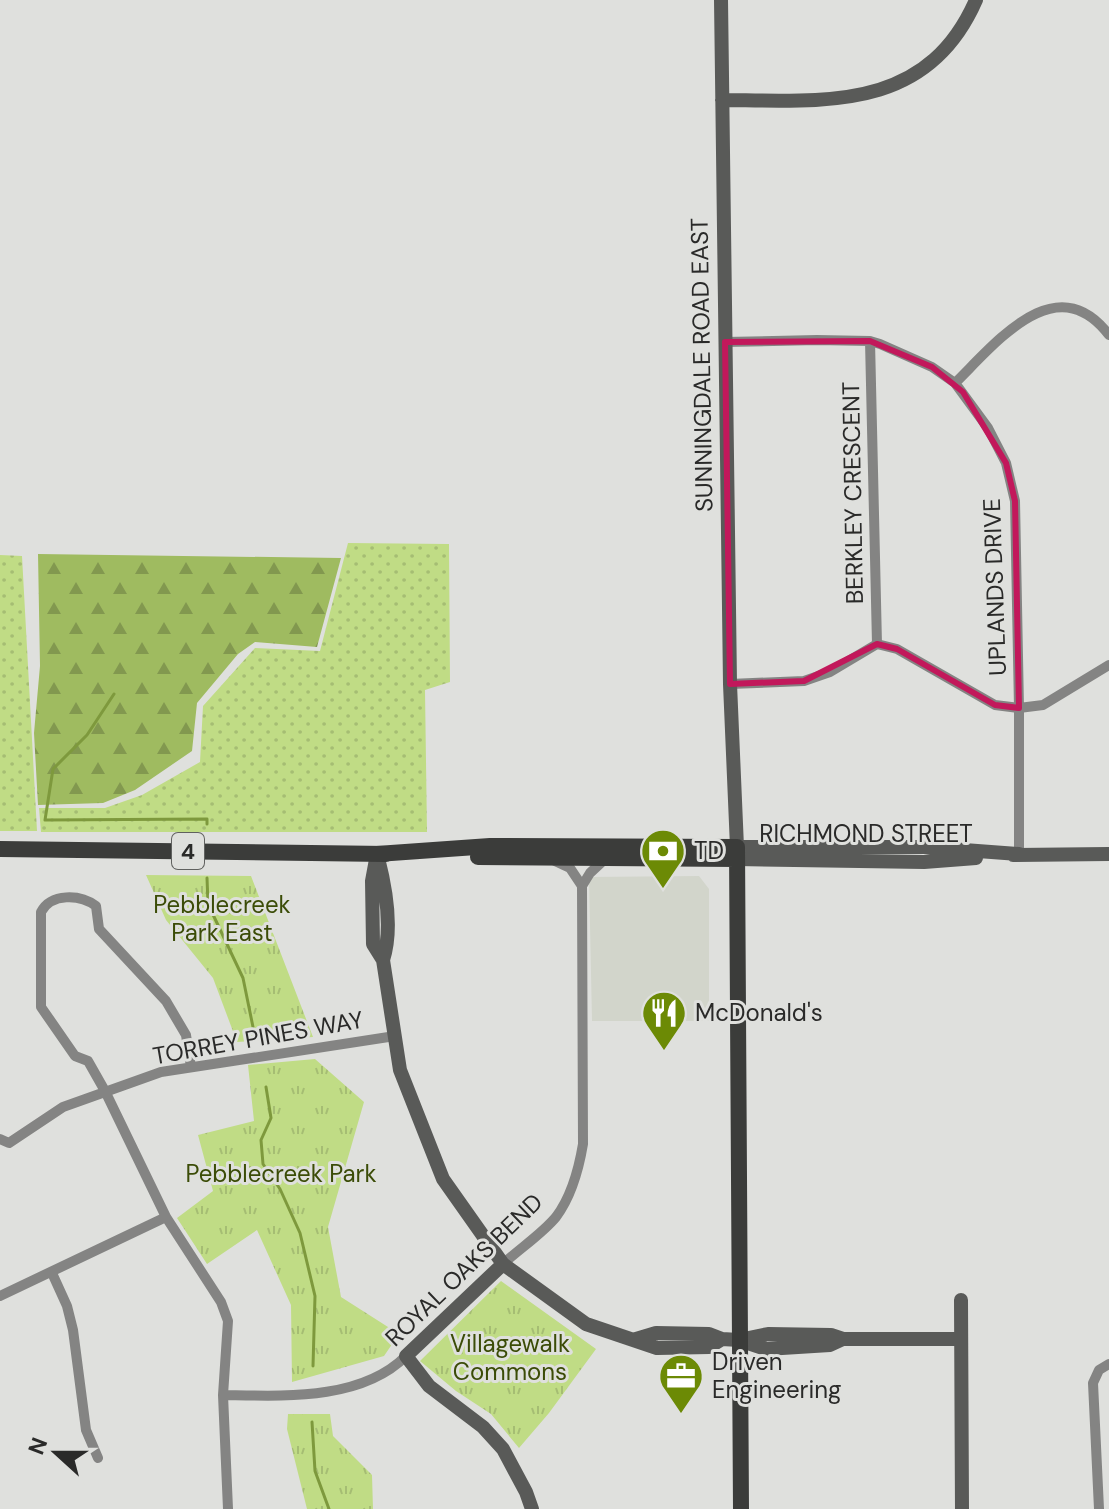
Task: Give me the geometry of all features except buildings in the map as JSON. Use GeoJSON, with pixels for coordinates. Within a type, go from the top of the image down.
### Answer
{"type":"FeatureCollection","features":[{"type":"Feature","properties":{"kind":"main road","name":"RICHMOND STREET"},"geometry":{"type":"LineString","coordinates":[[377,854],[490,846],[732,853]]}},
{"type":"Feature","properties":{"kind":"main road","name":"RICHMOND STREET"},"geometry":{"type":"LineString","coordinates":[[0,849],[605,859],[732,853]]}},
{"type":"Feature","properties":{"kind":"main road"},"geometry":{"type":"LineString","coordinates":[[732,853],[732,1031],[739,1142],[741,1509]]}},
{"type":"Feature","properties":{"kind":"street","name":"SUNNINGDALE ROAD EAST"},"geometry":{"type":"LineString","coordinates":[[721,0],[732,853]]}},
{"type":"Feature","properties":{"kind":"street"},"geometry":{"type":"LineString","coordinates":[[722,100],[817,100],[854,96],[895,86],[932,64],[967,20],[976,0]]}},
{"type":"Feature","properties":{"kind":"street"},"geometry":{"type":"LineString","coordinates":[[955,383],[1010,330],[1034,313],[1062,307],[1084,311],[1109,335]]}},
{"type":"Feature","properties":{"kind":"street","name":"UPLANDS DRIVE"},"geometry":{"type":"LineString","coordinates":[[725,342],[870,341],[932,367],[955,383],[994,440],[1006,463],[1015,501],[1019,854]]}},
{"type":"Feature","properties":{"kind":"street","name":"BERKLEY CRESCENT"},"geometry":{"type":"LineString","coordinates":[[870,341],[877,644]]}},
{"type":"Feature","properties":{"kind":"street"},"geometry":{"type":"LineString","coordinates":[[730,684],[804,681],[830,672],[877,644],[897,649],[995,705],[1019,708],[1043,705],[1109,665]]}},
{"type":"Feature","properties":{"kind":"street","name":"RICHMOND STREET"},"geometry":{"type":"LineString","coordinates":[[732,853],[924,862],[1019,854],[1109,854]]}},
{"type":"Feature","properties":{"kind":"street"},"geometry":{"type":"LineString","coordinates":[[377,854],[384,881],[388,944],[383,960],[400,1070],[443,1179],[503,1264],[586,1324],[636,1339],[656,1333],[709,1334],[766,1349],[830,1345],[843,1339],[961,1339]]}},
{"type":"Feature","properties":{"kind":"street"},"geometry":{"type":"LineString","coordinates":[[550,858],[570,868],[582,886],[605,859]]}},
{"type":"Feature","properties":{"kind":"street","name":"ROYAL OAKS BEND"},"geometry":{"type":"LineString","coordinates":[[223,1395],[271,1396],[339,1390],[390,1372],[555,1218],[580,1163],[583,1144],[582,886]]}},
{"type":"Feature","properties":{"kind":"street"},"geometry":{"type":"LineString","coordinates":[[191,1067],[186,1035],[173,1012],[99,929],[96,906],[87,899],[53,898],[46,902],[41,912],[41,1007],[75,1056],[88,1061],[166,1217],[221,1302],[228,1321],[223,1395],[228,1509]]}},
{"type":"Feature","properties":{"kind":"street","name":"TORREY PINES WAY"},"geometry":{"type":"LineString","coordinates":[[0,1139],[9,1143],[63,1107],[161,1072],[395,1036]]}},
{"type":"Feature","properties":{"kind":"street"},"geometry":{"type":"LineString","coordinates":[[0,1296],[166,1217]]}},
{"type":"Feature","properties":{"kind":"street"},"geometry":{"type":"LineString","coordinates":[[52,1273],[67,1306],[73,1330],[86,1430],[98,1458]]}},
{"type":"Feature","properties":{"kind":"street"},"geometry":{"type":"LineString","coordinates":[[961,1300],[962,1509]]}},
{"type":"Feature","properties":{"kind":"street"},"geometry":{"type":"LineString","coordinates":[[406,1356],[429,1386],[483,1427],[503,1449],[532,1509]]}},
{"type":"Feature","properties":{"kind":"street"},"geometry":{"type":"LineString","coordinates":[[1099,1509],[1093,1383],[1099,1370],[1109,1364]]}},
{"type":"Feature","properties":{"kind":"highlighted area"},"geometry":{"type":"Polygon","coordinates":[[[870,341],[932,367],[963,392],[1006,463],[1015,501],[1019,708],[995,705],[897,649],[877,644],[804,681],[730,684],[725,342],[870,341]]]}},
{"type":"Feature","properties":{"kind":"shaded area"},"geometry":{"type":"Polygon","coordinates":[[[699,876],[709,889],[709,1021],[592,1021],[589,877],[699,876]]]}},
{"type":"Feature","properties":{"kind":"green space"},"geometry":{"type":"Polygon","coordinates":[[[348,543],[449,544],[450,682],[425,690],[427,832],[41,832],[39,808],[105,808],[142,795],[200,762],[203,706],[255,648],[320,651],[348,543]]]}},
{"type":"Feature","properties":{"kind":"green space"},"geometry":{"type":"Polygon","coordinates":[[[38,554],[341,558],[317,647],[255,642],[238,654],[197,703],[192,751],[135,790],[103,803],[38,805],[34,733],[40,666],[38,554]]]}},
{"type":"Feature","properties":{"kind":"green space"},"geometry":{"type":"Polygon","coordinates":[[[0,555],[22,556],[37,831],[0,831],[0,555]]]}},
{"type":"Feature","properties":{"kind":"green space","name":"Pebblecreek Park East"},"geometry":{"type":"Polygon","coordinates":[[[146,875],[251,876],[313,1037],[237,1042],[213,978],[166,920],[146,875]]]}},
{"type":"Feature","properties":{"kind":"green space","name":"Pebblecreek Park"},"geometry":{"type":"Polygon","coordinates":[[[315,1059],[364,1102],[328,1227],[341,1297],[399,1334],[384,1356],[292,1382],[291,1305],[257,1230],[207,1264],[177,1218],[213,1191],[198,1135],[254,1121],[248,1065],[315,1059]]]}},
{"type":"Feature","properties":{"kind":"green space","name":"Villagewalk Commons"},"geometry":{"type":"Polygon","coordinates":[[[501,1281],[596,1349],[519,1448],[491,1414],[456,1391],[420,1361],[501,1281]]]}},
{"type":"Feature","properties":{"kind":"green space"},"geometry":{"type":"Polygon","coordinates":[[[288,1414],[330,1414],[333,1436],[372,1475],[373,1509],[307,1509],[287,1429],[288,1414]]]}},
{"type":"Feature","properties":{"kind":"waterway"},"geometry":{"type":"LineString","coordinates":[[114,694],[87,735],[53,769],[45,820],[207,819],[207,824]]}},
{"type":"Feature","properties":{"kind":"waterway"},"geometry":{"type":"LineString","coordinates":[[207,878],[208,904],[243,978],[253,1027]]}},
{"type":"Feature","properties":{"kind":"waterway"},"geometry":{"type":"LineString","coordinates":[[266,1087],[271,1118],[261,1140],[263,1164],[280,1189],[300,1233],[315,1296],[313,1366]]}},
{"type":"Feature","properties":{"kind":"waterway"},"geometry":{"type":"LineString","coordinates":[[312,1422],[315,1471],[329,1509]]}},
{"type":"Feature","properties":{"kind":"place","name":"TD"},"geometry":{"type":"Point","coordinates":[663,890]}},
{"type":"Feature","properties":{"kind":"place","name":"McDonald's"},"geometry":{"type":"Point","coordinates":[664,1052]}},
{"type":"Feature","properties":{"kind":"place","name":"Driven Engineering"},"geometry":{"type":"Point","coordinates":[681,1415]}}]}
